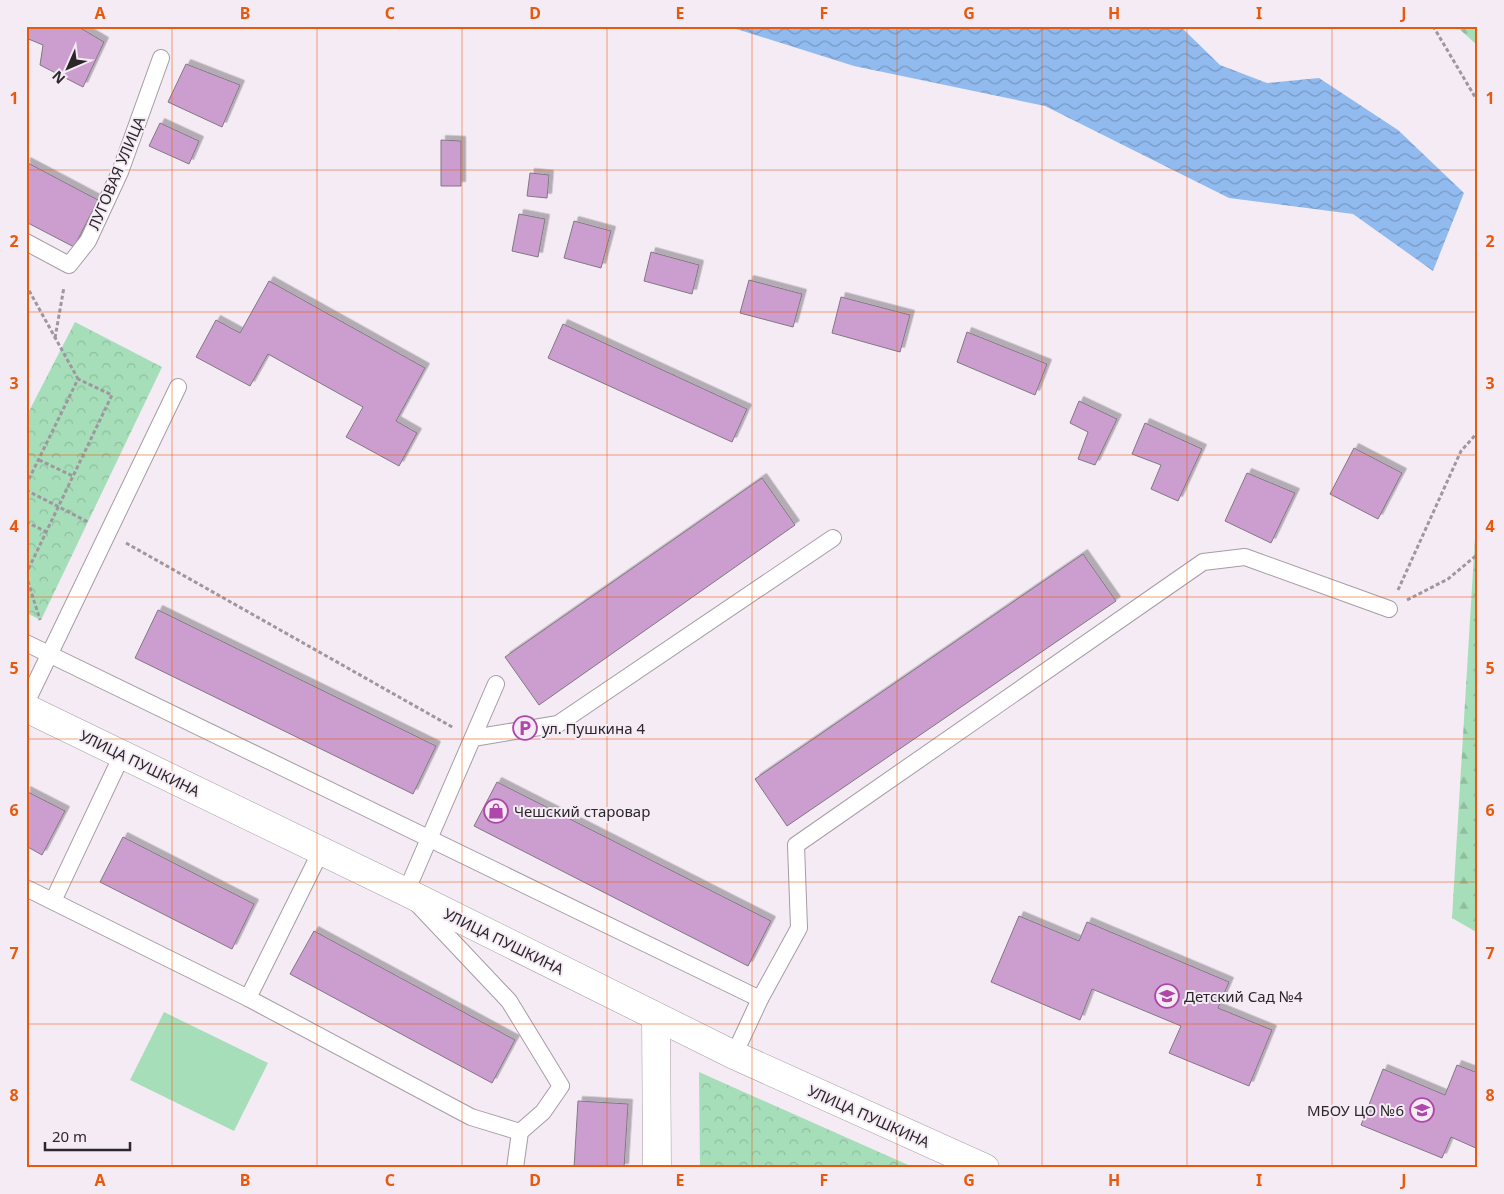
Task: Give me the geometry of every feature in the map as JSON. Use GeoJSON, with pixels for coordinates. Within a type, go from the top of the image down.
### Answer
{"type":"FeatureCollection","features":[{"type":"Feature","properties":{"kind":"street","name":"УЛИЦА ПУШКИНА"},"geometry":{"type":"LineString","coordinates":[[26,708],[406,892],[734,1055],[985,1168]]}},
{"type":"Feature","properties":{"kind":"street"},"geometry":{"type":"LineString","coordinates":[[656,1017],[657,1168]]}},
{"type":"Feature","properties":{"kind":"lane","name":"ЛУГОВАЯ УЛИЦА"},"geometry":{"type":"LineString","coordinates":[[69,265],[88,241],[120,172],[161,58]]}},
{"type":"Feature","properties":{"kind":"lane"},"geometry":{"type":"LineString","coordinates":[[26,242],[69,265]]}},
{"type":"Feature","properties":{"kind":"lane"},"geometry":{"type":"LineString","coordinates":[[26,703],[178,387]]}},
{"type":"Feature","properties":{"kind":"lane"},"geometry":{"type":"LineString","coordinates":[[473,738],[558,724],[833,538]]}},
{"type":"Feature","properties":{"kind":"lane"},"geometry":{"type":"LineString","coordinates":[[734,1055],[760,998],[799,928],[796,845],[1203,562],[1245,557],[1389,609]]}},
{"type":"Feature","properties":{"kind":"lane"},"geometry":{"type":"LineString","coordinates":[[26,643],[760,998]]}},
{"type":"Feature","properties":{"kind":"lane"},"geometry":{"type":"LineString","coordinates":[[496,684],[406,892],[509,1001],[561,1086],[543,1112],[520,1132],[515,1168]]}},
{"type":"Feature","properties":{"kind":"lane"},"geometry":{"type":"LineString","coordinates":[[53,901],[122,755]]}},
{"type":"Feature","properties":{"kind":"lane"},"geometry":{"type":"LineString","coordinates":[[248,998],[320,851]]}},
{"type":"Feature","properties":{"kind":"lane"},"geometry":{"type":"LineString","coordinates":[[26,888],[248,998],[471,1117],[520,1132]]}},
{"type":"Feature","properties":{"kind":"path"},"geometry":{"type":"LineString","coordinates":[[1433,26],[1478,102]]}},
{"type":"Feature","properties":{"kind":"path"},"geometry":{"type":"LineString","coordinates":[[55,338],[69,265]]}},
{"type":"Feature","properties":{"kind":"path"},"geometry":{"type":"LineString","coordinates":[[26,285],[78,379],[112,395],[26,575],[50,655]]}},
{"type":"Feature","properties":{"kind":"path"},"geometry":{"type":"LineString","coordinates":[[26,486],[78,379]]}},
{"type":"Feature","properties":{"kind":"path"},"geometry":{"type":"LineString","coordinates":[[1389,609],[1461,451],[1478,432]]}},
{"type":"Feature","properties":{"kind":"path"},"geometry":{"type":"LineString","coordinates":[[39,460],[73,476]]}},
{"type":"Feature","properties":{"kind":"path"},"geometry":{"type":"LineString","coordinates":[[26,490],[108,532],[473,738]]}},
{"type":"Feature","properties":{"kind":"path"},"geometry":{"type":"LineString","coordinates":[[26,522],[46,532]]}},
{"type":"Feature","properties":{"kind":"path"},"geometry":{"type":"LineString","coordinates":[[1389,609],[1448,579],[1478,554]]}},
{"type":"Feature","properties":{"kind":"green space"},"geometry":{"type":"Polygon","coordinates":[[[1456,26],[1478,26],[1478,46],[1456,26]]]}},
{"type":"Feature","properties":{"kind":"green space"},"geometry":{"type":"Polygon","coordinates":[[[75,322],[162,367],[41,620],[26,613],[26,417],[75,322]]]}},
{"type":"Feature","properties":{"kind":"green space"},"geometry":{"type":"Polygon","coordinates":[[[1478,488],[1478,933],[1452,918],[1478,488]]]}},
{"type":"Feature","properties":{"kind":"green space"},"geometry":{"type":"Polygon","coordinates":[[[164,1012],[268,1063],[234,1131],[130,1080],[164,1012]]]}},
{"type":"Feature","properties":{"kind":"green space"},"geometry":{"type":"Polygon","coordinates":[[[699,1072],[915,1168],[700,1168],[699,1072]]]}},
{"type":"Feature","properties":{"kind":"water"},"geometry":{"type":"Polygon","coordinates":[[[727,26],[1180,26],[1220,65],[1267,83],[1319,78],[1398,130],[1464,193],[1433,271],[1353,214],[1229,198],[1045,106],[854,66],[727,26]]]}},
{"type":"Feature","properties":{"kind":"building"},"geometry":{"type":"Polygon","coordinates":[[[26,26],[77,26],[104,42],[83,87],[40,65],[43,45],[26,38],[26,26]]]}},
{"type":"Feature","properties":{"kind":"building"},"geometry":{"type":"Polygon","coordinates":[[[186,64],[240,85],[222,127],[168,102],[186,64]]]}},
{"type":"Feature","properties":{"kind":"building"},"geometry":{"type":"Polygon","coordinates":[[[160,123],[199,141],[189,164],[149,146],[160,123]]]}},
{"type":"Feature","properties":{"kind":"building"},"geometry":{"type":"Polygon","coordinates":[[[441,140],[461,141],[461,186],[441,186],[441,140]]]}},
{"type":"Feature","properties":{"kind":"building"},"geometry":{"type":"Polygon","coordinates":[[[26,162],[98,200],[74,247],[26,222],[26,162]]]}},
{"type":"Feature","properties":{"kind":"building"},"geometry":{"type":"Polygon","coordinates":[[[530,173],[549,175],[547,198],[527,196],[530,173]]]}},
{"type":"Feature","properties":{"kind":"building"},"geometry":{"type":"Polygon","coordinates":[[[519,214],[545,219],[538,257],[512,251],[519,214]]]}},
{"type":"Feature","properties":{"kind":"building"},"geometry":{"type":"Polygon","coordinates":[[[574,221],[611,231],[601,268],[564,258],[574,221]]]}},
{"type":"Feature","properties":{"kind":"building"},"geometry":{"type":"Polygon","coordinates":[[[651,252],[699,265],[692,294],[644,281],[651,252]]]}},
{"type":"Feature","properties":{"kind":"building"},"geometry":{"type":"Polygon","coordinates":[[[749,280],[802,294],[793,327],[740,313],[749,280]]]}},
{"type":"Feature","properties":{"kind":"building"},"geometry":{"type":"Polygon","coordinates":[[[269,281],[425,368],[396,421],[417,433],[399,466],[346,437],[363,407],[268,354],[250,386],[196,357],[216,320],[240,333],[269,281]]]}},
{"type":"Feature","properties":{"kind":"building"},"geometry":{"type":"Polygon","coordinates":[[[841,297],[910,315],[900,352],[832,333],[841,297]]]}},
{"type":"Feature","properties":{"kind":"building"},"geometry":{"type":"Polygon","coordinates":[[[563,324],[747,409],[732,442],[548,358],[563,324]]]}},
{"type":"Feature","properties":{"kind":"building"},"geometry":{"type":"Polygon","coordinates":[[[967,332],[1047,364],[1035,395],[957,362],[967,332]]]}},
{"type":"Feature","properties":{"kind":"building"},"geometry":{"type":"Polygon","coordinates":[[[1079,401],[1117,419],[1095,465],[1078,459],[1088,432],[1070,423],[1079,401]]]}},
{"type":"Feature","properties":{"kind":"building"},"geometry":{"type":"Polygon","coordinates":[[[1145,423],[1202,449],[1178,501],[1151,489],[1161,465],[1132,454],[1145,423]]]}},
{"type":"Feature","properties":{"kind":"building"},"geometry":{"type":"Polygon","coordinates":[[[1354,448],[1402,473],[1378,519],[1330,494],[1354,448]]]}},
{"type":"Feature","properties":{"kind":"building"},"geometry":{"type":"Polygon","coordinates":[[[1247,473],[1295,493],[1271,543],[1225,521],[1247,473]]]}},
{"type":"Feature","properties":{"kind":"building"},"geometry":{"type":"Polygon","coordinates":[[[762,478],[795,525],[539,705],[505,657],[762,478]]]}},
{"type":"Feature","properties":{"kind":"building"},"geometry":{"type":"Polygon","coordinates":[[[1083,554],[1116,601],[787,826],[755,779],[1083,554]]]}},
{"type":"Feature","properties":{"kind":"building"},"geometry":{"type":"Polygon","coordinates":[[[158,610],[436,746],[413,794],[135,658],[158,610]]]}},
{"type":"Feature","properties":{"kind":"building"},"geometry":{"type":"Polygon","coordinates":[[[497,782],[771,921],[748,966],[474,826],[497,782]]]}},
{"type":"Feature","properties":{"kind":"building"},"geometry":{"type":"Polygon","coordinates":[[[26,791],[65,811],[42,855],[26,846],[26,791]]]}},
{"type":"Feature","properties":{"kind":"building"},"geometry":{"type":"Polygon","coordinates":[[[123,837],[254,904],[232,949],[100,882],[123,837]]]}},
{"type":"Feature","properties":{"kind":"building","name":"Детский Сад №4"},"geometry":{"type":"Polygon","coordinates":[[[1019,916],[1079,941],[1087,922],[1229,982],[1218,1008],[1272,1030],[1249,1086],[1169,1053],[1181,1026],[1092,989],[1080,1020],[991,982],[1019,916]]]}},
{"type":"Feature","properties":{"kind":"building"},"geometry":{"type":"Polygon","coordinates":[[[314,931],[515,1040],[492,1083],[290,974],[314,931]]]}},
{"type":"Feature","properties":{"kind":"building","name":"МБОУ ЦО №6"},"geometry":{"type":"Polygon","coordinates":[[[1457,1065],[1478,1073],[1478,1149],[1451,1137],[1442,1158],[1361,1125],[1383,1069],[1445,1095],[1457,1065]]]}},
{"type":"Feature","properties":{"kind":"building"},"geometry":{"type":"Polygon","coordinates":[[[578,1101],[628,1104],[624,1168],[574,1168],[578,1101]]]}},
{"type":"Feature","properties":{"kind":"place","name":"ул. Пушкина 4"},"geometry":{"type":"Point","coordinates":[525,728]}},
{"type":"Feature","properties":{"kind":"place","name":"Чешский старовар"},"geometry":{"type":"Point","coordinates":[496,811]}},
{"type":"Feature","properties":{"kind":"place","name":"Детский Сад №4"},"geometry":{"type":"Point","coordinates":[1167,996]}},
{"type":"Feature","properties":{"kind":"place","name":"МБОУ ЦО №6"},"geometry":{"type":"Point","coordinates":[1422,1110]}}]}
